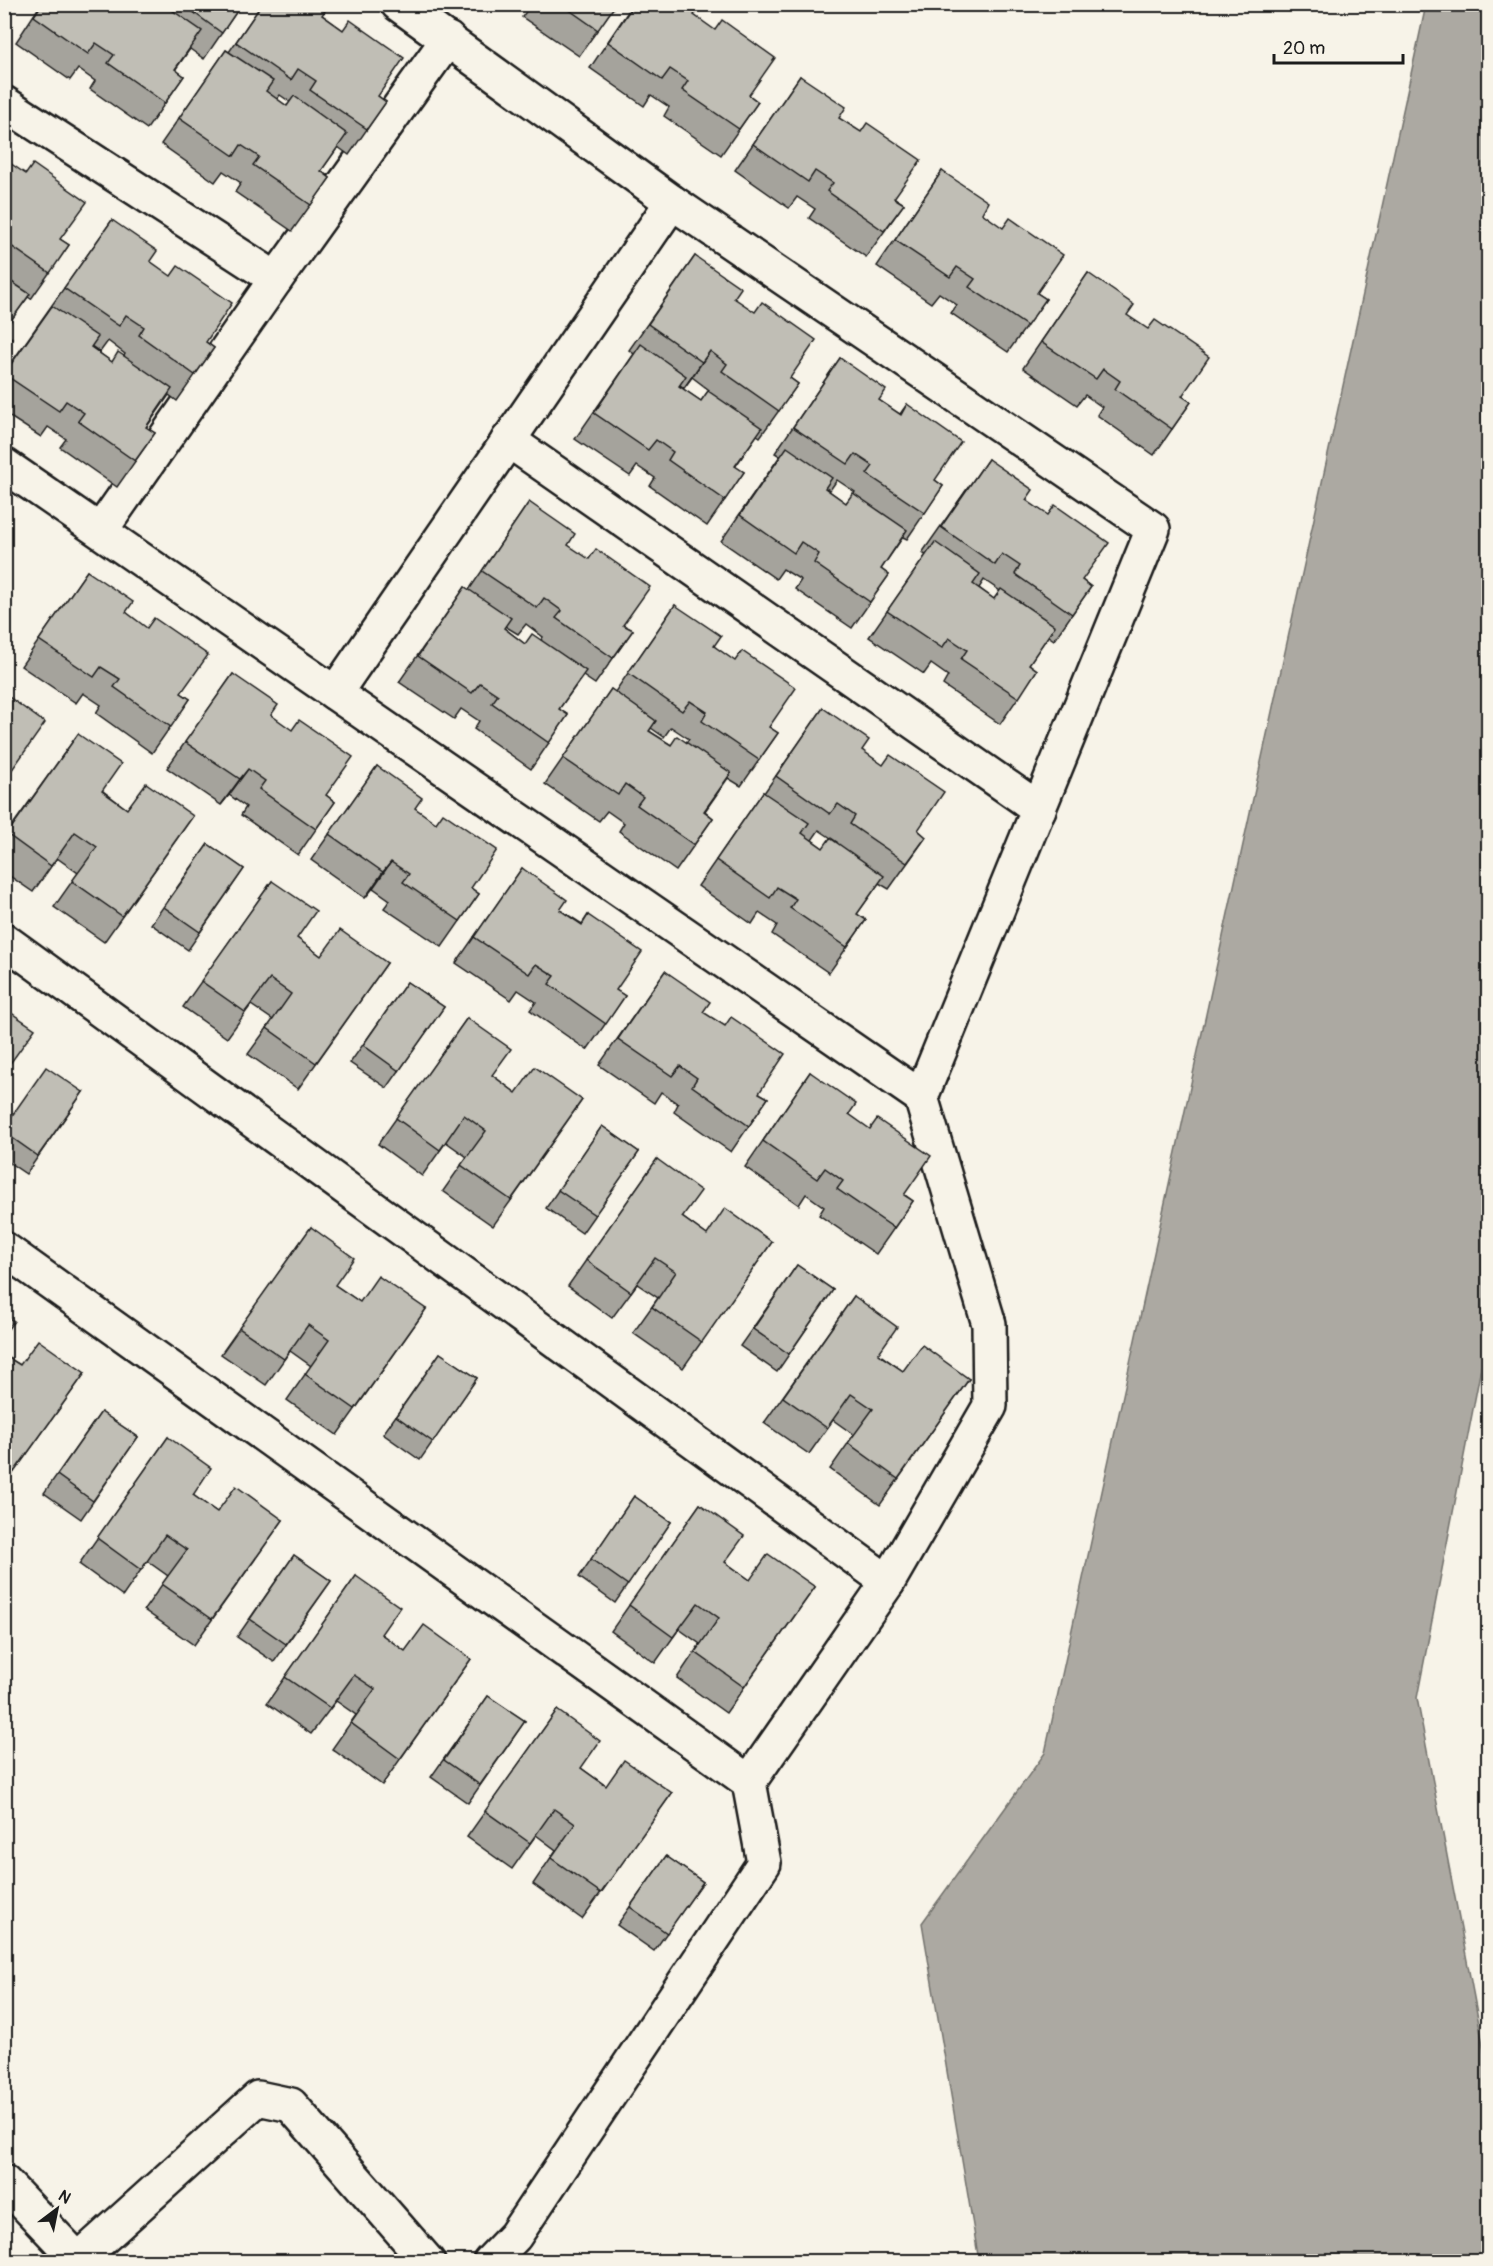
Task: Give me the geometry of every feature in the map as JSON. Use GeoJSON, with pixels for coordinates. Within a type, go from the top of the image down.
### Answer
{"type":"FeatureCollection","features":[{"type":"Feature","properties":{"kind":"street"},"geometry":{"type":"LineString","coordinates":[[398,4],[672,202],[1153,529],[921,1097]]}},
{"type":"Feature","properties":{"kind":"street"},"geometry":{"type":"LineString","coordinates":[[101,530],[276,279],[448,39]]}},
{"type":"Feature","properties":{"kind":"street"},"geometry":{"type":"LineString","coordinates":[[4,103],[276,279]]}},
{"type":"Feature","properties":{"kind":"street"},"geometry":{"type":"LineString","coordinates":[[335,693],[672,202]]}},
{"type":"Feature","properties":{"kind":"street"},"geometry":{"type":"LineString","coordinates":[[508,440],[1039,809]]}},
{"type":"Feature","properties":{"kind":"street"},"geometry":{"type":"LineString","coordinates":[[4,465],[921,1097],[989,1324],[990,1406],[888,1582],[749,1782]]}},
{"type":"Feature","properties":{"kind":"street"},"geometry":{"type":"LineString","coordinates":[[4,940],[888,1582]]}},
{"type":"Feature","properties":{"kind":"street"},"geometry":{"type":"LineString","coordinates":[[4,1250],[749,1782],[764,1863],[514,2236],[490,2262]]}},
{"type":"Feature","properties":{"kind":"street"},"geometry":{"type":"LineString","coordinates":[[4,2182],[77,2261],[258,2098],[291,2104],[428,2262]]}},
{"type":"Feature","properties":{"kind":"shaded area"},"geometry":{"type":"Polygon","coordinates":[[[1426,5],[1488,5],[1488,1332],[1417,1698],[1488,2071],[1488,2261],[979,2261],[922,1923],[1045,1753],[1426,5]]]}},
{"type":"Feature","properties":{"kind":"building"},"geometry":{"type":"Polygon","coordinates":[[[42,4],[163,4],[202,31],[175,69],[184,76],[165,103],[108,63],[114,55],[96,43],[88,54],[34,16],[42,4]]]}},
{"type":"Feature","properties":{"kind":"building"},"geometry":{"type":"Polygon","coordinates":[[[182,4],[240,4],[241,5],[222,33],[182,4]]]}},
{"type":"Feature","properties":{"kind":"building"},"geometry":{"type":"Polygon","coordinates":[[[262,4],[328,4],[322,15],[343,30],[350,20],[404,58],[378,96],[386,102],[367,129],[310,90],[316,81],[298,69],[291,80],[236,42],[262,4]]]}},
{"type":"Feature","properties":{"kind":"building"},"geometry":{"type":"Polygon","coordinates":[[[561,4],[616,4],[598,30],[561,4]]]}},
{"type":"Feature","properties":{"kind":"building"},"geometry":{"type":"Polygon","coordinates":[[[634,4],[700,4],[694,15],[715,30],[722,20],[775,58],[749,95],[758,102],[739,129],[682,90],[688,81],[670,69],[662,80],[608,42],[634,4]]]}},
{"type":"Feature","properties":{"kind":"building"},"geometry":{"type":"Polygon","coordinates":[[[226,50],[273,81],[266,91],[287,106],[294,96],[347,134],[321,171],[330,178],[311,205],[253,165],[259,157],[241,145],[234,156],[179,118],[226,50]]]}},
{"type":"Feature","properties":{"kind":"building"},"geometry":{"type":"Polygon","coordinates":[[[800,76],[846,107],[839,118],[861,132],[867,123],[921,160],[894,198],[904,204],[884,231],[827,191],[833,183],[815,171],[808,182],[753,144],[800,76]]]}},
{"type":"Feature","properties":{"kind":"building"},"geometry":{"type":"Polygon","coordinates":[[[4,144],[11,149],[4,159],[4,144]]]}},
{"type":"Feature","properties":{"kind":"building"},"geometry":{"type":"Polygon","coordinates":[[[4,159],[26,174],[33,164],[87,202],[60,239],[69,245],[50,273],[4,241],[4,159]]]}},
{"type":"Feature","properties":{"kind":"building"},"geometry":{"type":"Polygon","coordinates":[[[942,171],[988,202],[982,213],[1003,228],[1010,218],[1063,255],[1037,293],[1046,299],[1027,326],[969,287],[975,279],[957,267],[950,277],[895,240],[942,171]]]}},
{"type":"Feature","properties":{"kind":"building"},"geometry":{"type":"Polygon","coordinates":[[[112,220],[157,251],[150,261],[171,276],[178,266],[232,303],[206,342],[214,348],[195,375],[139,335],[144,327],[126,315],[119,326],[64,288],[112,220]]]}},
{"type":"Feature","properties":{"kind":"building"},"geometry":{"type":"Polygon","coordinates":[[[695,256],[741,288],[734,298],[755,312],[762,302],[816,340],[790,378],[798,384],[779,411],[722,371],[727,364],[710,351],[702,362],[648,324],[695,256]]]}},
{"type":"Feature","properties":{"kind":"building"},"geometry":{"type":"Polygon","coordinates":[[[1088,273],[1134,305],[1127,315],[1148,329],[1155,320],[1209,357],[1182,396],[1191,402],[1172,429],[1115,389],[1120,381],[1103,369],[1096,379],[1041,342],[1088,273]]]}},
{"type":"Feature","properties":{"kind":"building"},"geometry":{"type":"Polygon","coordinates":[[[4,277],[30,294],[4,330],[4,277]]]}},
{"type":"Feature","properties":{"kind":"building"},"geometry":{"type":"Polygon","coordinates":[[[52,306],[98,337],[91,347],[112,362],[118,352],[172,389],[146,427],[155,433],[135,461],[78,421],[84,413],[66,401],[59,411],[4,374],[52,306]]]}},
{"type":"Feature","properties":{"kind":"building"},"geometry":{"type":"Polygon","coordinates":[[[4,333],[12,338],[4,349],[4,333]]]}},
{"type":"Feature","properties":{"kind":"building"},"geometry":{"type":"Polygon","coordinates":[[[641,344],[686,376],[679,386],[701,401],[708,391],[762,428],[735,466],[744,472],[725,500],[668,460],[673,452],[656,440],[648,450],[594,413],[641,344]]]}},
{"type":"Feature","properties":{"kind":"building"},"geometry":{"type":"Polygon","coordinates":[[[840,358],[886,390],[879,400],[901,415],[907,404],[961,442],[935,480],[943,486],[925,513],[867,474],[873,466],[855,454],[848,464],[793,427],[840,358]]]}},
{"type":"Feature","properties":{"kind":"building"},"geometry":{"type":"Polygon","coordinates":[[[787,447],[832,478],[825,488],[846,503],[853,493],[907,530],[881,569],[889,575],[870,602],[814,563],[819,554],[801,542],[794,553],[740,515],[787,447]]]}},
{"type":"Feature","properties":{"kind":"building"},"geometry":{"type":"Polygon","coordinates":[[[988,459],[1033,490],[1026,500],[1048,515],[1055,505],[1109,543],[1082,580],[1091,587],[1072,614],[1015,574],[1020,566],[1002,554],[995,565],[941,527],[988,459]]]}},
{"type":"Feature","properties":{"kind":"building"},"geometry":{"type":"Polygon","coordinates":[[[529,502],[575,534],[568,545],[589,559],[596,549],[650,587],[623,625],[633,630],[613,658],[556,618],[562,611],[544,598],[537,608],[482,571],[529,502]]]}},
{"type":"Feature","properties":{"kind":"building"},"geometry":{"type":"Polygon","coordinates":[[[935,542],[980,574],[973,584],[994,599],[1001,589],[1055,626],[1029,664],[1037,670],[1019,698],[961,659],[967,650],[949,638],[942,648],[887,611],[935,542]]]}},
{"type":"Feature","properties":{"kind":"building"},"geometry":{"type":"Polygon","coordinates":[[[87,571],[133,602],[126,612],[147,628],[154,618],[208,655],[181,693],[190,699],[171,727],[114,687],[120,679],[101,667],[94,677],[39,640],[87,571]]]}},
{"type":"Feature","properties":{"kind":"building"},"geometry":{"type":"Polygon","coordinates":[[[465,587],[511,618],[504,628],[525,644],[532,634],[586,671],[559,709],[568,715],[549,743],[492,703],[498,695],[480,683],[472,693],[418,656],[465,587]]]}},
{"type":"Feature","properties":{"kind":"building"},"geometry":{"type":"Polygon","coordinates":[[[675,605],[721,636],[714,646],[735,661],[742,651],[796,688],[769,727],[778,733],[759,760],[702,721],[707,712],[690,701],[682,711],[628,673],[675,605]]]}},
{"type":"Feature","properties":{"kind":"building"},"geometry":{"type":"Polygon","coordinates":[[[233,674],[278,705],[271,715],[292,730],[299,720],[353,757],[326,795],[335,802],[316,829],[259,789],[265,781],[248,769],[240,779],[185,742],[233,674]]]}},
{"type":"Feature","properties":{"kind":"building"},"geometry":{"type":"Polygon","coordinates":[[[611,689],[656,721],[649,731],[671,745],[677,736],[731,773],[704,811],[713,818],[694,845],[637,805],[643,797],[625,784],[618,795],[563,758],[611,689]]]}},
{"type":"Feature","properties":{"kind":"building"},"geometry":{"type":"Polygon","coordinates":[[[9,697],[45,723],[4,781],[4,704],[9,697]]]}},
{"type":"Feature","properties":{"kind":"building"},"geometry":{"type":"Polygon","coordinates":[[[823,708],[869,740],[862,750],[883,765],[890,755],[944,792],[918,830],[926,837],[907,863],[850,824],[855,816],[838,804],[830,814],[776,776],[823,708]]]}},
{"type":"Feature","properties":{"kind":"building"},"geometry":{"type":"Polygon","coordinates":[[[78,734],[121,764],[102,791],[127,809],[146,783],[193,816],[122,916],[72,881],[97,847],[75,832],[51,866],[7,834],[78,734]]]}},
{"type":"Feature","properties":{"kind":"building"},"geometry":{"type":"Polygon","coordinates":[[[377,766],[422,798],[415,808],[436,823],[443,813],[497,850],[471,888],[479,894],[460,921],[403,882],[409,874],[391,862],[383,872],[329,834],[377,766]]]}},
{"type":"Feature","properties":{"kind":"building"},"geometry":{"type":"Polygon","coordinates":[[[763,792],[809,823],[802,833],[823,848],[830,838],[884,876],[857,914],[866,920],[847,947],[790,908],[796,899],[777,887],[770,898],[716,860],[763,792]]]}},
{"type":"Feature","properties":{"kind":"building"},"geometry":{"type":"Polygon","coordinates":[[[208,844],[244,869],[200,932],[164,907],[208,844]]]}},
{"type":"Feature","properties":{"kind":"building"},"geometry":{"type":"Polygon","coordinates":[[[522,868],[567,900],[560,910],[582,925],[588,915],[642,952],[616,990],[625,996],[606,1024],[549,984],[555,976],[536,964],[529,974],[474,937],[522,868]]]}},
{"type":"Feature","properties":{"kind":"building"},"geometry":{"type":"Polygon","coordinates":[[[272,881],[316,911],[297,938],[321,956],[340,930],[387,963],[316,1063],[267,1028],[291,994],[270,979],[245,1012],[201,981],[272,881]]]}},
{"type":"Feature","properties":{"kind":"building"},"geometry":{"type":"Polygon","coordinates":[[[665,971],[710,1002],[703,1012],[725,1026],[731,1017],[785,1054],[759,1093],[768,1098],[749,1126],[692,1086],[697,1078],[680,1066],[672,1076],[618,1039],[665,971]]]}},
{"type":"Feature","properties":{"kind":"building"},"geometry":{"type":"Polygon","coordinates":[[[407,982],[444,1007],[399,1071],[363,1045],[407,982]]]}},
{"type":"Feature","properties":{"kind":"building"},"geometry":{"type":"Polygon","coordinates":[[[4,1008],[35,1029],[4,1072],[4,1008]]]}},
{"type":"Feature","properties":{"kind":"building"},"geometry":{"type":"Polygon","coordinates":[[[467,1018],[511,1049],[492,1075],[516,1093],[535,1067],[582,1100],[511,1200],[461,1165],[486,1131],[464,1115],[440,1150],[396,1118],[467,1018]]]}},
{"type":"Feature","properties":{"kind":"building"},"geometry":{"type":"Polygon","coordinates":[[[46,1067],[83,1092],[38,1156],[4,1132],[4,1127],[46,1067]]]}},
{"type":"Feature","properties":{"kind":"building"},"geometry":{"type":"Polygon","coordinates":[[[810,1072],[856,1104],[849,1114],[870,1129],[877,1119],[931,1156],[904,1195],[913,1201],[894,1228],[837,1189],[843,1181],[825,1168],[817,1179],[763,1141],[810,1072]]]}},
{"type":"Feature","properties":{"kind":"building"},"geometry":{"type":"Polygon","coordinates":[[[602,1126],[639,1152],[595,1215],[558,1190],[602,1126]]]}},
{"type":"Feature","properties":{"kind":"building"},"geometry":{"type":"Polygon","coordinates":[[[657,1159],[701,1191],[682,1217],[707,1235],[725,1208],[772,1242],[702,1342],[652,1307],[676,1272],[655,1258],[631,1292],[586,1260],[657,1159]]]}},
{"type":"Feature","properties":{"kind":"building"},"geometry":{"type":"Polygon","coordinates":[[[311,1227],[354,1258],[335,1285],[360,1302],[378,1276],[426,1309],[355,1409],[305,1374],[329,1340],[308,1325],[284,1359],[239,1328],[311,1227]]]}},
{"type":"Feature","properties":{"kind":"building"},"geometry":{"type":"Polygon","coordinates":[[[797,1265],[833,1290],[789,1354],[753,1329],[797,1265]]]}},
{"type":"Feature","properties":{"kind":"building"},"geometry":{"type":"Polygon","coordinates":[[[854,1296],[897,1327],[878,1354],[903,1371],[922,1345],[969,1379],[898,1479],[848,1443],[873,1409],[851,1394],[827,1428],[783,1397],[854,1296]]]}},
{"type":"Feature","properties":{"kind":"building"},"geometry":{"type":"Polygon","coordinates":[[[4,1315],[14,1321],[4,1334],[4,1315]]]}},
{"type":"Feature","properties":{"kind":"building"},"geometry":{"type":"Polygon","coordinates":[[[38,1340],[85,1373],[14,1472],[4,1466],[4,1355],[20,1365],[38,1340]]]}},
{"type":"Feature","properties":{"kind":"building"},"geometry":{"type":"Polygon","coordinates":[[[440,1353],[477,1378],[433,1442],[396,1416],[440,1353]]]}},
{"type":"Feature","properties":{"kind":"building"},"geometry":{"type":"Polygon","coordinates":[[[101,1412],[138,1437],[93,1501],[57,1475],[101,1412]]]}},
{"type":"Feature","properties":{"kind":"building"},"geometry":{"type":"Polygon","coordinates":[[[168,1437],[211,1468],[193,1495],[217,1512],[236,1486],[283,1520],[212,1619],[162,1584],[187,1550],[165,1535],[141,1570],[97,1538],[168,1437]]]}},
{"type":"Feature","properties":{"kind":"building"},"geometry":{"type":"Polygon","coordinates":[[[634,1496],[671,1522],[628,1585],[591,1559],[634,1496]]]}},
{"type":"Feature","properties":{"kind":"building"},"geometry":{"type":"Polygon","coordinates":[[[700,1504],[744,1536],[725,1562],[750,1580],[768,1554],[815,1587],[744,1687],[695,1652],[719,1618],[698,1603],[673,1637],[629,1605],[700,1504]]]}},
{"type":"Feature","properties":{"kind":"building"},"geometry":{"type":"Polygon","coordinates":[[[294,1555],[331,1581],[286,1644],[250,1619],[294,1555]]]}},
{"type":"Feature","properties":{"kind":"building"},"geometry":{"type":"Polygon","coordinates":[[[356,1576],[400,1607],[381,1634],[405,1651],[424,1625],[471,1659],[400,1759],[351,1723],[375,1689],[354,1675],[330,1708],[285,1677],[356,1576]]]}},
{"type":"Feature","properties":{"kind":"building"},"geometry":{"type":"Polygon","coordinates":[[[488,1696],[525,1721],[480,1785],[444,1760],[488,1696]]]}},
{"type":"Feature","properties":{"kind":"building"},"geometry":{"type":"Polygon","coordinates":[[[557,1710],[600,1741],[581,1768],[606,1786],[624,1760],[672,1793],[601,1893],[551,1858],[575,1824],[554,1809],[530,1843],[485,1811],[557,1710]]]}},
{"type":"Feature","properties":{"kind":"building"},"geometry":{"type":"Polygon","coordinates":[[[666,1856],[703,1882],[667,1933],[630,1907],[666,1856]]]}}]}
